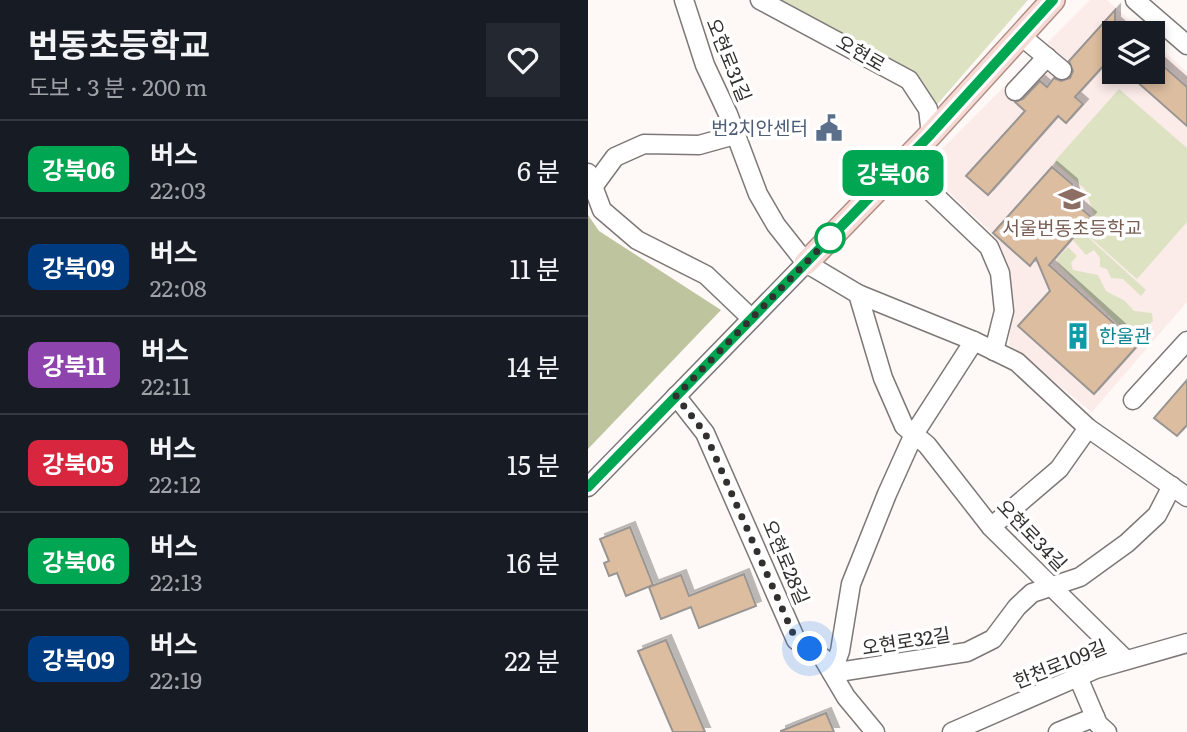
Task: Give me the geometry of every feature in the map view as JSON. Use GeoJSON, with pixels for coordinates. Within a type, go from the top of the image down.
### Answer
{"type":"FeatureCollection","features":[{"type":"Feature","properties":{"kind":"main road"},"geometry":{"type":"LineString","coordinates":[[806,262],[931,134],[1053,0]]}},
{"type":"Feature","properties":{"kind":"street","name":"오현로31길"},"geometry":{"type":"LineString","coordinates":[[684,0],[705,65],[758,194],[776,225],[806,262]]}},
{"type":"Feature","properties":{"kind":"street","name":"오현로"},"geometry":{"type":"LineString","coordinates":[[760,0],[909,80],[928,109],[931,134]]}},
{"type":"Feature","properties":{"kind":"street"},"geometry":{"type":"LineString","coordinates":[[1135,0],[1187,45]]}},
{"type":"Feature","properties":{"kind":"street"},"geometry":{"type":"LineString","coordinates":[[1020,35],[1062,70]]}},
{"type":"Feature","properties":{"kind":"street"},"geometry":{"type":"LineString","coordinates":[[1015,91],[1046,57]]}},
{"type":"Feature","properties":{"kind":"street"},"geometry":{"type":"LineString","coordinates":[[735,135],[699,145],[644,144],[615,157],[591,180],[602,211],[637,240],[706,275],[751,318]]}},
{"type":"Feature","properties":{"kind":"street"},"geometry":{"type":"LineString","coordinates":[[902,164],[989,247],[1000,272],[1004,311],[994,351]]}},
{"type":"Feature","properties":{"kind":"street"},"geometry":{"type":"LineString","coordinates":[[589,483],[806,262]]}},
{"type":"Feature","properties":{"kind":"street","name":"오현로32길"},"geometry":{"type":"LineString","coordinates":[[806,262],[858,294],[974,341],[1017,362],[1088,428],[1180,491],[1127,543],[1080,577],[1032,593],[1017,607],[993,639],[967,652],[832,673]]}},
{"type":"Feature","properties":{"kind":"street","name":"오현로34길"},"geometry":{"type":"LineString","coordinates":[[858,294],[883,378],[904,426],[927,445],[991,527],[1126,660]]}},
{"type":"Feature","properties":{"kind":"street"},"geometry":{"type":"LineString","coordinates":[[832,673],[840,651],[851,584],[914,434],[974,341]]}},
{"type":"Feature","properties":{"kind":"street"},"geometry":{"type":"LineString","coordinates":[[1133,400],[1187,341]]}},
{"type":"Feature","properties":{"kind":"street","name":"오현로28길"},"geometry":{"type":"LineString","coordinates":[[676,396],[705,433],[796,640],[823,658],[846,697],[875,732]]}},
{"type":"Feature","properties":{"kind":"street"},"geometry":{"type":"LineString","coordinates":[[991,527],[1059,469],[1088,428]]}},
{"type":"Feature","properties":{"kind":"street","name":"한천로109길"},"geometry":{"type":"LineString","coordinates":[[952,732],[1079,677],[1126,660],[1187,643]]}},
{"type":"Feature","properties":{"kind":"street"},"geometry":{"type":"LineString","coordinates":[[1079,677],[1095,717],[1107,732]]}},
{"type":"Feature","properties":{"kind":"street"},"geometry":{"type":"LineString","coordinates":[[1059,732],[1095,717]]}},
{"type":"Feature","properties":{"kind":"shaded area","name":"서울번동초등학교"},"geometry":{"type":"Polygon","coordinates":[[[1090,0],[1107,0],[1131,21],[1102,21],[1102,84],[1165,84],[1165,53],[1187,72],[1187,302],[1092,412],[1009,345],[1012,309],[1006,264],[990,231],[923,168],[1090,0]]]}},
{"type":"Feature","properties":{"kind":"green space"},"geometry":{"type":"Polygon","coordinates":[[[781,0],[1028,0],[934,108],[899,66],[781,0]]]}},
{"type":"Feature","properties":{"kind":"green space"},"geometry":{"type":"Polygon","coordinates":[[[1119,89],[1187,148],[1187,222],[1137,279],[1085,233],[1096,220],[1085,189],[1054,162],[1119,89]]]}},
{"type":"Feature","properties":{"kind":"green space"},"geometry":{"type":"Polygon","coordinates":[[[588,215],[599,231],[721,310],[588,449],[588,215]]]}},
{"type":"Feature","properties":{"kind":"green space"},"geometry":{"type":"Polygon","coordinates":[[[1081,231],[1146,290],[1141,296],[1123,279],[1111,278],[1107,269],[1100,267],[1100,258],[1094,250],[1086,255],[1073,240],[1081,231]]]}},
{"type":"Feature","properties":{"kind":"green space"},"geometry":{"type":"Polygon","coordinates":[[[1068,247],[1077,256],[1071,263],[1073,270],[1098,275],[1106,291],[1125,301],[1134,311],[1152,313],[1153,321],[1141,331],[1131,327],[1125,331],[1058,264],[1057,259],[1068,247]]]}},
{"type":"Feature","properties":{"kind":"building"},"geometry":{"type":"Polygon","coordinates":[[[1115,10],[1115,21],[1105,21],[1115,10]]]}},
{"type":"Feature","properties":{"kind":"building"},"geometry":{"type":"Polygon","coordinates":[[[1102,24],[1102,67],[1075,97],[1083,104],[1066,123],[1058,116],[988,195],[966,176],[1025,111],[1015,102],[1023,99],[1040,81],[1047,87],[1054,78],[1061,81],[1070,78],[1073,71],[1069,61],[1102,24]]]}},
{"type":"Feature","properties":{"kind":"building"},"geometry":{"type":"Polygon","coordinates":[[[1165,68],[1187,87],[1187,126],[1140,84],[1165,84],[1165,68]]]}},
{"type":"Feature","properties":{"kind":"building"},"geometry":{"type":"Polygon","coordinates":[[[1052,167],[1072,184],[1076,204],[1091,217],[1049,265],[1138,345],[1094,394],[1018,326],[1050,291],[1036,258],[1030,266],[993,233],[1052,167]]]}},
{"type":"Feature","properties":{"kind":"building"},"geometry":{"type":"Polygon","coordinates":[[[1187,380],[1187,425],[1177,436],[1154,418],[1187,380]]]}},
{"type":"Feature","properties":{"kind":"building"},"geometry":{"type":"Polygon","coordinates":[[[630,527],[653,585],[626,596],[617,573],[609,576],[604,563],[609,561],[600,539],[630,527]]]}},
{"type":"Feature","properties":{"kind":"building"},"geometry":{"type":"Polygon","coordinates":[[[744,574],[756,606],[699,628],[691,607],[661,619],[649,587],[681,575],[689,596],[744,574]]]}},
{"type":"Feature","properties":{"kind":"building"},"geometry":{"type":"Polygon","coordinates":[[[666,640],[705,732],[673,732],[638,651],[666,640]]]}},
{"type":"Feature","properties":{"kind":"building"},"geometry":{"type":"Polygon","coordinates":[[[826,713],[834,732],[781,732],[781,731],[826,713]]]}},
{"type":"Feature","properties":{"kind":"bus line","name":"강북06"},"geometry":{"type":"LineString","coordinates":[[588,487],[931,134],[1053,0]]}},
{"type":"Feature","properties":{"kind":"place","name":"번2치안센터"},"geometry":{"type":"Point","coordinates":[829,128]}},
{"type":"Feature","properties":{"kind":"place","name":"서울번동초등학교"},"geometry":{"type":"Point","coordinates":[1072,199]}},
{"type":"Feature","properties":{"kind":"place","name":"한울관"},"geometry":{"type":"Point","coordinates":[1078,336]}},
{"type":"Feature","properties":{"kind":"route"},"geometry":{"type":"LineString","coordinates":[[810,649],[796,640],[752,533],[705,433],[676,396],[830,238]]}}]}
